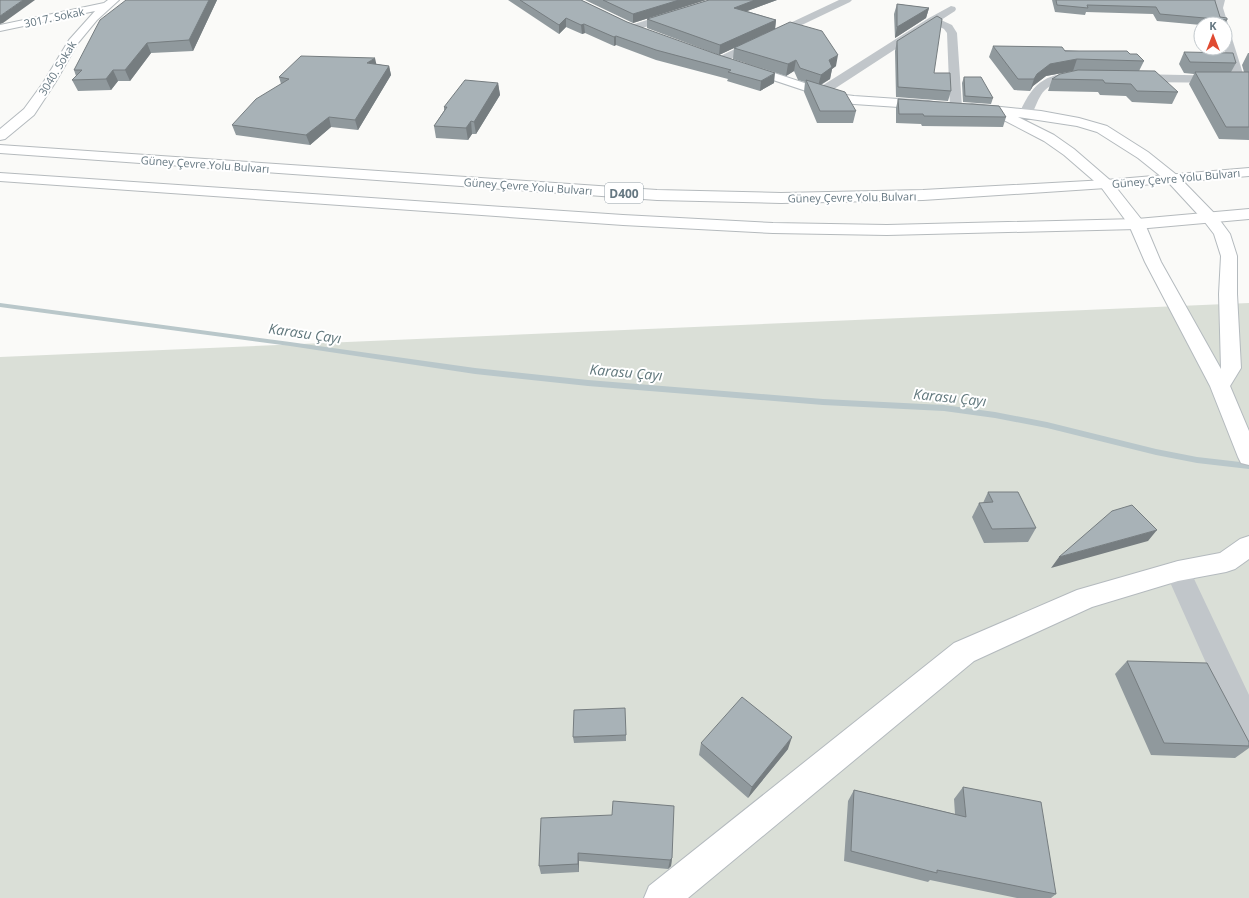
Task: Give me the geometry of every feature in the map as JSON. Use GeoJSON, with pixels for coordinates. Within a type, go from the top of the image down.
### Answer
{"type":"FeatureCollection","features":[{"type":"Feature","properties":{"kind":"main road","name":"3017. Sokak"},"geometry":{"type":"LineString","coordinates":[[0,28],[111,3]]}},
{"type":"Feature","properties":{"kind":"main road","name":"3040. Sokak"},"geometry":{"type":"LineString","coordinates":[[0,136],[29,112],[49,83],[73,42],[93,18],[111,3]]}},
{"type":"Feature","properties":{"kind":"main road"},"geometry":{"type":"LineString","coordinates":[[619,21],[632,28],[654,36]]}},
{"type":"Feature","properties":{"kind":"main road"},"geometry":{"type":"LineString","coordinates":[[716,58],[821,92],[854,100],[1026,112],[1079,122],[1102,129],[1143,155],[1173,179],[1210,218],[1222,234],[1229,256],[1228,294],[1231,368],[1220,386]]}},
{"type":"Feature","properties":{"kind":"main road"},"geometry":{"type":"LineString","coordinates":[[995,110],[1049,138],[1069,152],[1106,184],[1137,224],[1153,262],[1220,386],[1249,457]]}},
{"type":"Feature","properties":{"kind":"main road","name":"Güney Çevre Yolu Bulvarı"},"geometry":{"type":"LineString","coordinates":[[0,149],[657,195],[781,198],[931,194],[1106,184],[1249,172]]}},
{"type":"Feature","properties":{"kind":"main road","name":"D400"},"geometry":{"type":"LineString","coordinates":[[0,177],[608,219],[773,228],[887,230],[1137,224],[1249,214]]}},
{"type":"Feature","properties":{"kind":"main road"},"geometry":{"type":"LineString","coordinates":[[661,898],[964,652],[1086,598],[1178,571],[1226,562],[1249,546]]}},
{"type":"Feature","properties":{"kind":"street"},"geometry":{"type":"LineString","coordinates":[[632,28],[721,0]]}},
{"type":"Feature","properties":{"kind":"street"},"geometry":{"type":"LineString","coordinates":[[716,58],[847,0]]}},
{"type":"Feature","properties":{"kind":"street"},"geometry":{"type":"LineString","coordinates":[[1220,0],[1218,8],[1220,16]]}},
{"type":"Feature","properties":{"kind":"street"},"geometry":{"type":"LineString","coordinates":[[821,92],[951,9]]}},
{"type":"Feature","properties":{"kind":"street"},"geometry":{"type":"LineString","coordinates":[[933,20],[948,27],[952,33],[956,107]]}},
{"type":"Feature","properties":{"kind":"street"},"geometry":{"type":"LineString","coordinates":[[1120,77],[1244,80],[1233,52]]}},
{"type":"Feature","properties":{"kind":"street"},"geometry":{"type":"LineString","coordinates":[[1026,112],[1038,90],[1051,80],[1073,76],[1097,77]]}},
{"type":"Feature","properties":{"kind":"street"},"geometry":{"type":"LineString","coordinates":[[1178,571],[1249,728]]}},
{"type":"Feature","properties":{"kind":"shaded area"},"geometry":{"type":"Polygon","coordinates":[[[1249,303],[1249,898],[0,898],[0,357],[1249,303]]]}},
{"type":"Feature","properties":{"kind":"building"},"geometry":{"type":"Polygon","coordinates":[[[0,0],[23,0],[0,16],[0,0]]]}},
{"type":"Feature","properties":{"kind":"building"},"geometry":{"type":"Polygon","coordinates":[[[126,0],[209,0],[189,40],[147,43],[125,70],[113,70],[106,79],[72,80],[82,70],[74,70],[100,20],[126,0]]]}},
{"type":"Feature","properties":{"kind":"building"},"geometry":{"type":"Polygon","coordinates":[[[520,0],[581,0],[627,22],[716,54],[775,73],[761,81],[728,72],[731,70],[656,50],[616,36],[614,37],[566,18],[559,25],[520,0]]]}},
{"type":"Feature","properties":{"kind":"building"},"geometry":{"type":"Polygon","coordinates":[[[603,0],[679,0],[633,14],[603,0]]]}},
{"type":"Feature","properties":{"kind":"building"},"geometry":{"type":"Polygon","coordinates":[[[709,0],[755,0],[734,8],[776,20],[720,45],[647,19],[709,0]]]}},
{"type":"Feature","properties":{"kind":"building"},"geometry":{"type":"Polygon","coordinates":[[[1056,0],[1215,0],[1220,16],[1193,17],[1160,14],[1156,7],[1087,5],[1088,8],[1057,5],[1056,0]]]}},
{"type":"Feature","properties":{"kind":"building"},"geometry":{"type":"Polygon","coordinates":[[[897,4],[929,8],[897,27],[897,4]]]}},
{"type":"Feature","properties":{"kind":"building"},"geometry":{"type":"Polygon","coordinates":[[[937,16],[942,19],[934,73],[950,73],[951,91],[898,87],[897,41],[937,16]]]}},
{"type":"Feature","properties":{"kind":"building"},"geometry":{"type":"Polygon","coordinates":[[[790,22],[822,31],[838,55],[829,60],[832,67],[821,75],[800,68],[796,60],[788,64],[734,48],[790,22]]]}},
{"type":"Feature","properties":{"kind":"building"},"geometry":{"type":"Polygon","coordinates":[[[993,46],[1062,47],[1065,51],[1127,51],[1130,54],[1137,54],[1144,61],[1077,59],[1050,64],[1037,74],[1034,79],[1018,79],[993,46]]]}},
{"type":"Feature","properties":{"kind":"building"},"geometry":{"type":"Polygon","coordinates":[[[1184,52],[1193,52],[1193,56],[1233,56],[1233,53],[1236,63],[1190,62],[1184,52]]]}},
{"type":"Feature","properties":{"kind":"building"},"geometry":{"type":"Polygon","coordinates":[[[301,56],[375,58],[367,63],[389,66],[355,120],[329,117],[306,135],[232,125],[256,99],[289,79],[279,77],[301,56]]]}},
{"type":"Feature","properties":{"kind":"building"},"geometry":{"type":"Polygon","coordinates":[[[1078,70],[1155,71],[1178,92],[1137,91],[1131,84],[1105,83],[1103,80],[1052,79],[1060,74],[1078,70]]]}},
{"type":"Feature","properties":{"kind":"building"},"geometry":{"type":"Polygon","coordinates":[[[1195,72],[1249,72],[1249,127],[1226,127],[1195,72]]]}},
{"type":"Feature","properties":{"kind":"building"},"geometry":{"type":"Polygon","coordinates":[[[964,77],[981,77],[993,98],[965,96],[964,77]]]}},
{"type":"Feature","properties":{"kind":"building"},"geometry":{"type":"Polygon","coordinates":[[[465,80],[498,83],[474,122],[471,121],[466,128],[434,126],[447,107],[444,107],[465,80]]]}},
{"type":"Feature","properties":{"kind":"building"},"geometry":{"type":"Polygon","coordinates":[[[806,80],[845,92],[856,111],[820,111],[806,80]]]}},
{"type":"Feature","properties":{"kind":"building"},"geometry":{"type":"Polygon","coordinates":[[[898,99],[999,106],[1006,117],[924,116],[923,114],[899,114],[898,99]]]}},
{"type":"Feature","properties":{"kind":"building"},"geometry":{"type":"Polygon","coordinates":[[[988,492],[1018,492],[1036,528],[992,529],[979,503],[993,502],[988,492]]]}},
{"type":"Feature","properties":{"kind":"building"},"geometry":{"type":"Polygon","coordinates":[[[1132,505],[1157,530],[1059,557],[1112,511],[1132,505]]]}},
{"type":"Feature","properties":{"kind":"building"},"geometry":{"type":"Polygon","coordinates":[[[1127,661],[1207,663],[1249,742],[1249,746],[1164,743],[1127,661]]]}},
{"type":"Feature","properties":{"kind":"building"},"geometry":{"type":"Polygon","coordinates":[[[742,697],[792,737],[752,787],[701,743],[742,697]]]}},
{"type":"Feature","properties":{"kind":"building"},"geometry":{"type":"Polygon","coordinates":[[[625,708],[626,735],[573,737],[574,710],[625,708]]]}},
{"type":"Feature","properties":{"kind":"building"},"geometry":{"type":"Polygon","coordinates":[[[963,787],[1041,802],[1056,894],[937,870],[937,873],[851,851],[854,790],[966,817],[963,787]]]}},
{"type":"Feature","properties":{"kind":"building"},"geometry":{"type":"Polygon","coordinates":[[[613,801],[674,806],[672,858],[670,860],[578,853],[578,864],[539,866],[541,818],[612,815],[613,801]]]}},
{"type":"Feature","properties":{"kind":"waterway","name":"Karasu Çayı"},"geometry":{"type":"LineString","coordinates":[[0,305],[290,344],[475,371],[588,383],[823,402],[944,408],[995,415],[1047,425],[1156,452],[1197,460],[1249,466]]}}]}
